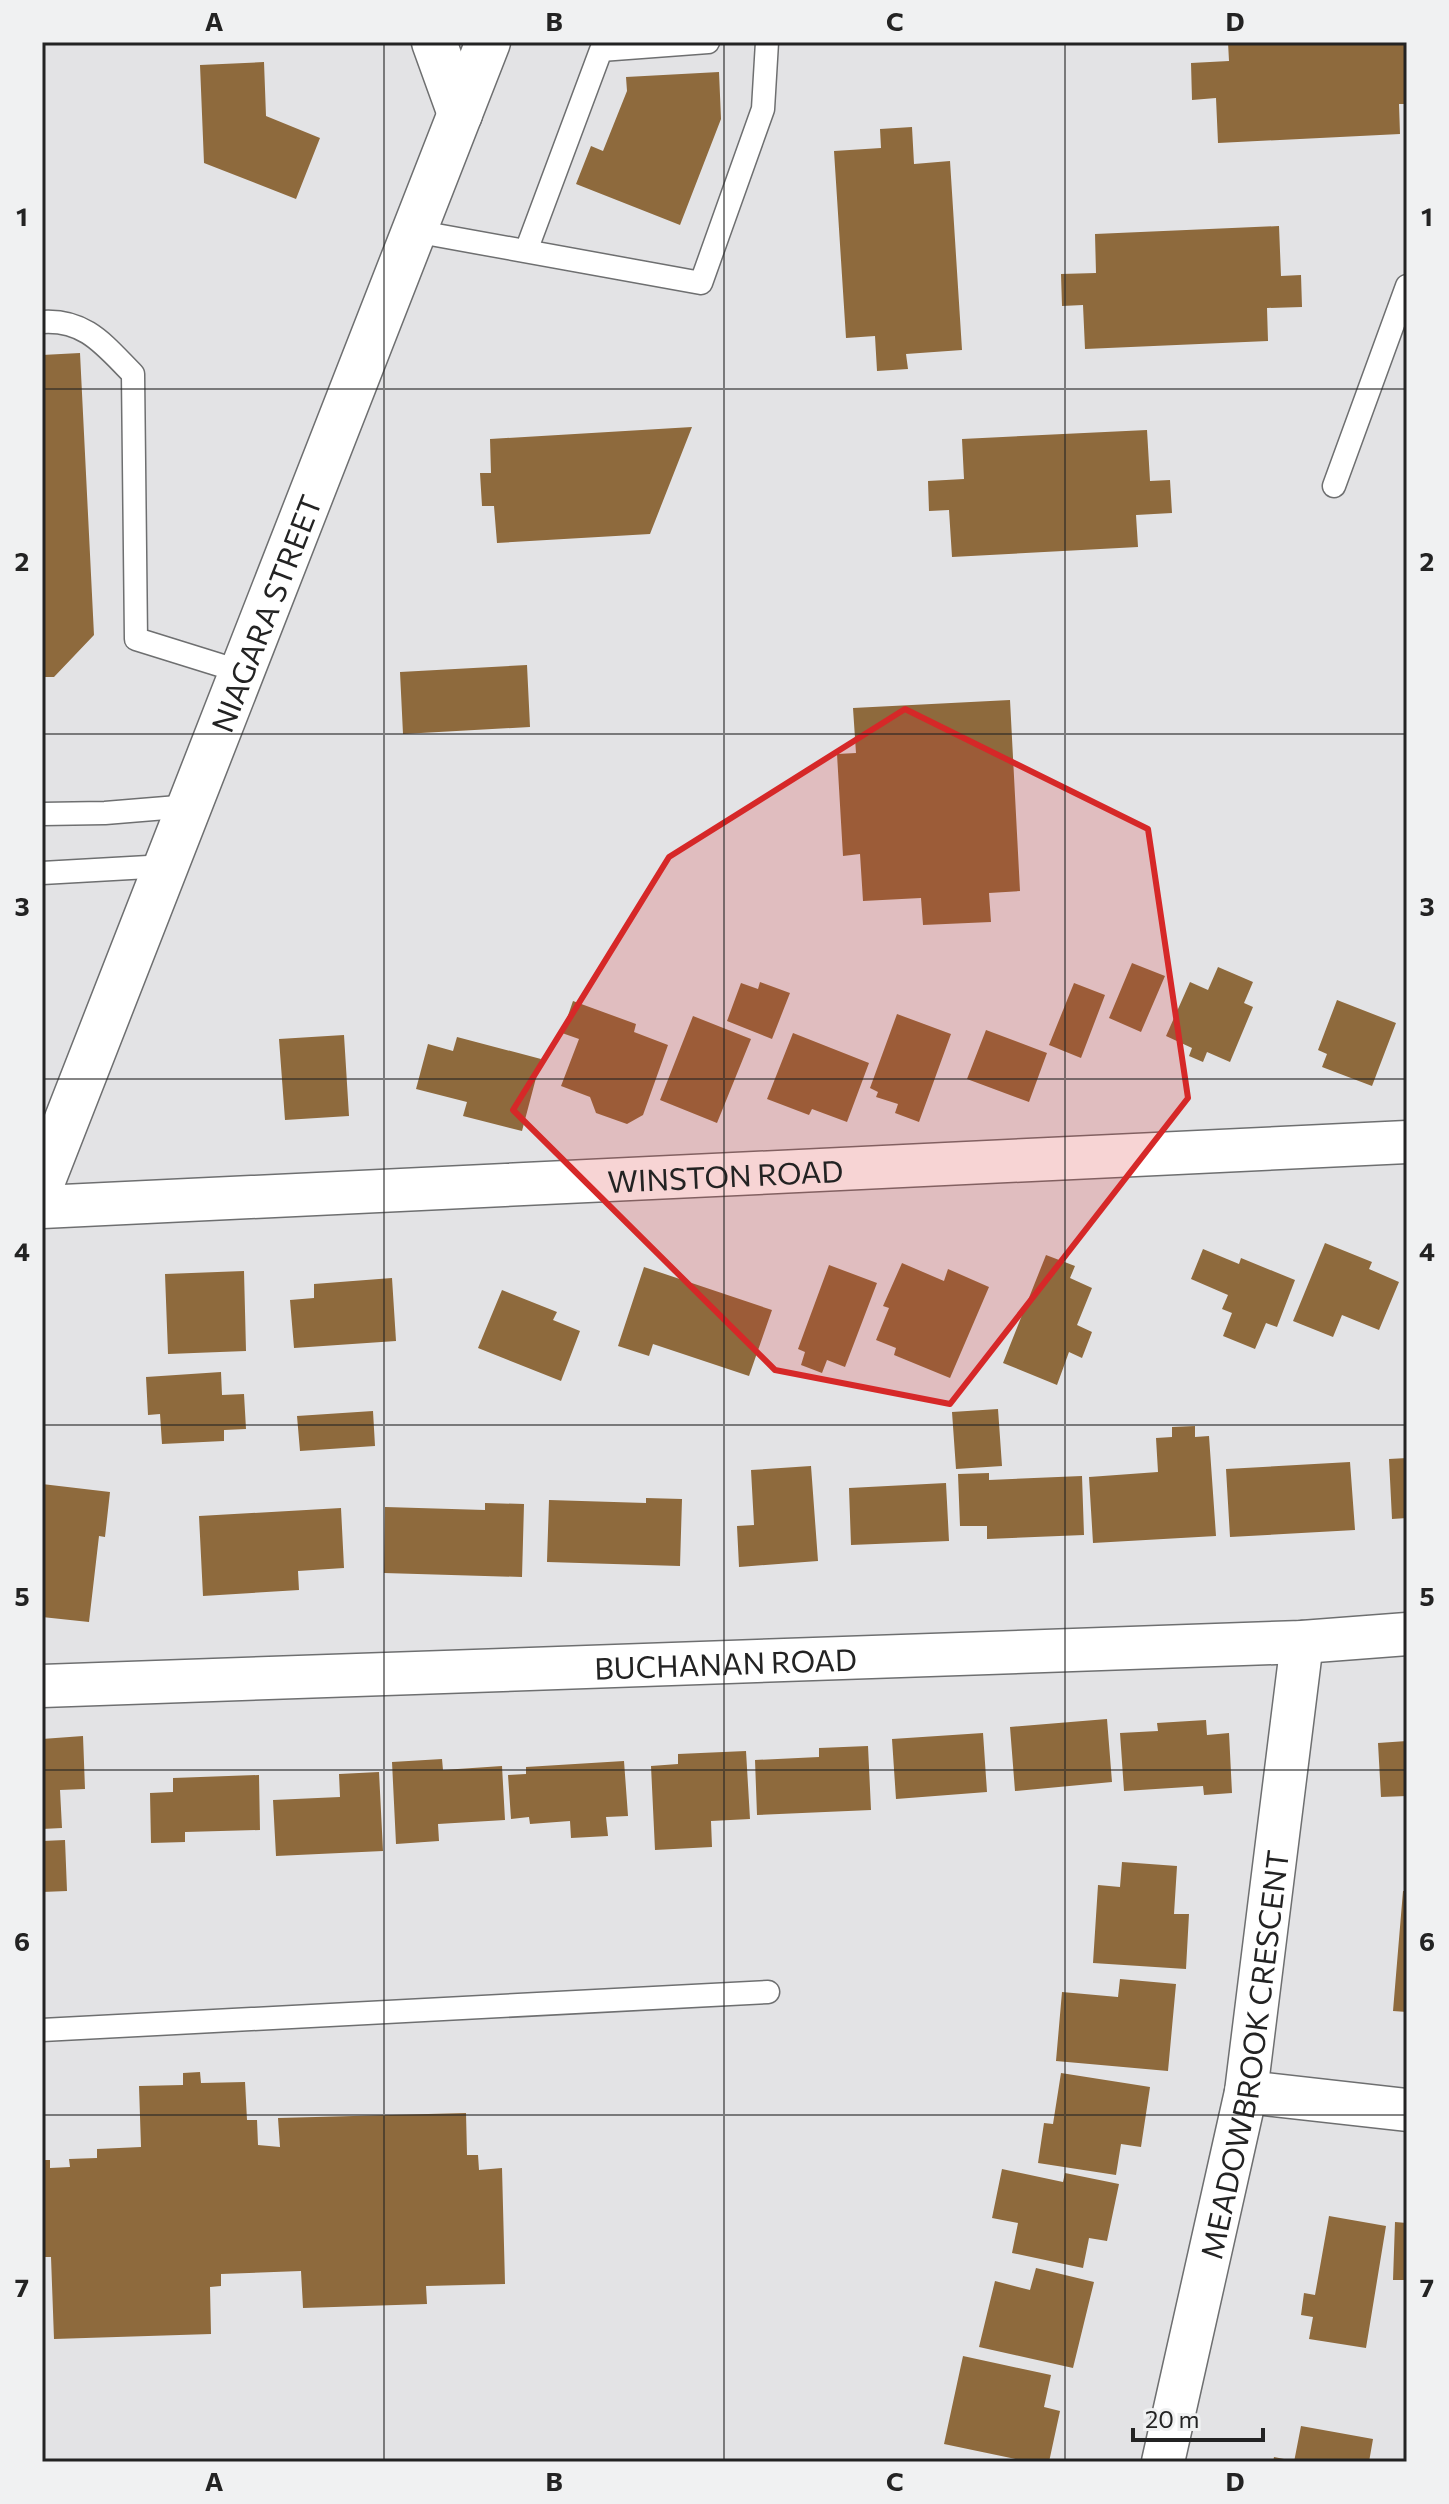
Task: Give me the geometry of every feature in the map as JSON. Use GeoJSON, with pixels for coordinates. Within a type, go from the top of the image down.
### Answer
{"type":"FeatureCollection","features":[{"type":"Feature","properties":{"kind":"main road"},"geometry":{"type":"LineString","coordinates":[[434,42],[460,114]]}},
{"type":"Feature","properties":{"kind":"main road","name":"NIAGARA STREET"},"geometry":{"type":"LineString","coordinates":[[42,1183],[488,42]]}},
{"type":"Feature","properties":{"kind":"street","name":"WINSTON ROAD"},"geometry":{"type":"LineString","coordinates":[[42,1207],[1407,1142]]}},
{"type":"Feature","properties":{"kind":"street","name":"BUCHANAN ROAD"},"geometry":{"type":"LineString","coordinates":[[42,1686],[1302,1642],[1407,1634]]}},
{"type":"Feature","properties":{"kind":"street","name":"MEADOWBROOK CRESCENT"},"geometry":{"type":"LineString","coordinates":[[1163,2462],[1246,2092],[1302,1642]]}},
{"type":"Feature","properties":{"kind":"street"},"geometry":{"type":"LineString","coordinates":[[1246,2092],[1407,2110]]}},
{"type":"Feature","properties":{"kind":"lane"},"geometry":{"type":"LineString","coordinates":[[526,251],[601,50],[708,42]]}},
{"type":"Feature","properties":{"kind":"lane"},"geometry":{"type":"LineString","coordinates":[[414,231],[701,283],[763,109],[767,42]]}},
{"type":"Feature","properties":{"kind":"lane"},"geometry":{"type":"LineString","coordinates":[[1334,486],[1407,286]]}},
{"type":"Feature","properties":{"kind":"lane"},"geometry":{"type":"LineString","coordinates":[[42,322],[56,321],[93,333],[133,374],[136,639],[242,672]]}},
{"type":"Feature","properties":{"kind":"lane"},"geometry":{"type":"LineString","coordinates":[[42,814],[105,813],[190,806]]}},
{"type":"Feature","properties":{"kind":"lane"},"geometry":{"type":"LineString","coordinates":[[42,873],[166,866]]}},
{"type":"Feature","properties":{"kind":"lane"},"geometry":{"type":"LineString","coordinates":[[42,2030],[768,1992]]}},
{"type":"Feature","properties":{"kind":"highlighted area"},"geometry":{"type":"Polygon","coordinates":[[[905,709],[1148,829],[1188,1098],[950,1404],[775,1370],[513,1110],[669,857],[905,709]]]}},
{"type":"Feature","properties":{"kind":"building"},"geometry":{"type":"Polygon","coordinates":[[[1228,42],[1407,42],[1407,104],[1399,104],[1400,134],[1218,143],[1216,98],[1192,100],[1191,63],[1229,61],[1228,42]]]}},
{"type":"Feature","properties":{"kind":"building"},"geometry":{"type":"Polygon","coordinates":[[[264,62],[266,116],[320,138],[296,199],[204,163],[200,65],[264,62]]]}},
{"type":"Feature","properties":{"kind":"building"},"geometry":{"type":"Polygon","coordinates":[[[719,72],[721,119],[680,225],[576,184],[591,146],[603,151],[627,91],[626,77],[719,72]]]}},
{"type":"Feature","properties":{"kind":"building"},"geometry":{"type":"Polygon","coordinates":[[[912,127],[914,164],[950,161],[962,350],[906,354],[908,369],[877,371],[875,336],[846,338],[834,151],[881,148],[880,129],[912,127]]]}},
{"type":"Feature","properties":{"kind":"building"},"geometry":{"type":"Polygon","coordinates":[[[1279,226],[1281,276],[1301,275],[1302,307],[1267,308],[1268,341],[1085,349],[1083,305],[1062,306],[1061,274],[1096,273],[1095,234],[1279,226]]]}},
{"type":"Feature","properties":{"kind":"building"},"geometry":{"type":"Polygon","coordinates":[[[80,353],[94,635],[54,677],[42,677],[42,355],[80,353]]]}},
{"type":"Feature","properties":{"kind":"building"},"geometry":{"type":"Polygon","coordinates":[[[692,427],[650,534],[497,543],[494,506],[482,506],[480,473],[491,473],[490,439],[692,427]]]}},
{"type":"Feature","properties":{"kind":"building"},"geometry":{"type":"Polygon","coordinates":[[[1147,430],[1150,481],[1170,480],[1172,513],[1136,515],[1138,547],[952,557],[949,510],[929,511],[928,481],[964,479],[962,439],[1147,430]]]}},
{"type":"Feature","properties":{"kind":"building"},"geometry":{"type":"Polygon","coordinates":[[[527,665],[530,727],[403,734],[400,672],[527,665]]]}},
{"type":"Feature","properties":{"kind":"building"},"geometry":{"type":"Polygon","coordinates":[[[1010,700],[1020,891],[989,893],[991,922],[923,925],[921,898],[863,901],[860,854],[843,856],[837,754],[856,753],[853,708],[1010,700]]]}},
{"type":"Feature","properties":{"kind":"building"},"geometry":{"type":"Polygon","coordinates":[[[1132,963],[1165,976],[1141,1032],[1109,1018],[1132,963]]]}},
{"type":"Feature","properties":{"kind":"building"},"geometry":{"type":"Polygon","coordinates":[[[1218,967],[1253,982],[1244,1003],[1253,1007],[1230,1062],[1207,1052],[1203,1062],[1189,1056],[1192,1048],[1166,1036],[1190,982],[1208,990],[1218,967]]]}},
{"type":"Feature","properties":{"kind":"building"},"geometry":{"type":"Polygon","coordinates":[[[760,982],[790,993],[772,1039],[727,1021],[741,983],[758,989],[760,982]]]}},
{"type":"Feature","properties":{"kind":"building"},"geometry":{"type":"Polygon","coordinates":[[[1074,983],[1105,995],[1081,1058],[1049,1045],[1074,983]]]}},
{"type":"Feature","properties":{"kind":"building"},"geometry":{"type":"Polygon","coordinates":[[[1337,1000],[1396,1023],[1372,1086],[1322,1067],[1327,1054],[1318,1050],[1337,1000]]]}},
{"type":"Feature","properties":{"kind":"building"},"geometry":{"type":"Polygon","coordinates":[[[573,1001],[636,1024],[634,1032],[668,1045],[643,1115],[627,1124],[596,1113],[590,1097],[561,1086],[579,1039],[562,1033],[573,1001]]]}},
{"type":"Feature","properties":{"kind":"building"},"geometry":{"type":"Polygon","coordinates":[[[897,1014],[951,1034],[919,1122],[895,1113],[898,1104],[876,1097],[878,1092],[870,1088],[897,1014]]]}},
{"type":"Feature","properties":{"kind":"building"},"geometry":{"type":"Polygon","coordinates":[[[693,1016],[751,1039],[717,1123],[660,1100],[693,1016]]]}},
{"type":"Feature","properties":{"kind":"building"},"geometry":{"type":"Polygon","coordinates":[[[986,1030],[1047,1053],[1029,1102],[967,1079],[986,1030]]]}},
{"type":"Feature","properties":{"kind":"building"},"geometry":{"type":"Polygon","coordinates":[[[793,1033],[869,1063],[847,1122],[812,1109],[809,1115],[767,1099],[793,1033]]]}},
{"type":"Feature","properties":{"kind":"building"},"geometry":{"type":"Polygon","coordinates":[[[344,1035],[349,1116],[285,1120],[279,1039],[344,1035]]]}},
{"type":"Feature","properties":{"kind":"building"},"geometry":{"type":"Polygon","coordinates":[[[457,1037],[541,1059],[522,1131],[463,1116],[467,1102],[416,1089],[428,1044],[453,1051],[457,1037]]]}},
{"type":"Feature","properties":{"kind":"building"},"geometry":{"type":"Polygon","coordinates":[[[1325,1243],[1372,1262],[1369,1269],[1399,1282],[1379,1330],[1342,1315],[1333,1337],[1293,1321],[1325,1243]]]}},
{"type":"Feature","properties":{"kind":"building"},"geometry":{"type":"Polygon","coordinates":[[[1203,1249],[1239,1264],[1241,1258],[1295,1280],[1277,1327],[1266,1323],[1255,1349],[1223,1336],[1232,1313],[1222,1309],[1228,1295],[1191,1279],[1203,1249]]]}},
{"type":"Feature","properties":{"kind":"building"},"geometry":{"type":"Polygon","coordinates":[[[1046,1255],[1075,1266],[1070,1278],[1092,1288],[1077,1325],[1092,1332],[1082,1358],[1069,1352],[1057,1385],[1003,1363],[1046,1255]]]}},
{"type":"Feature","properties":{"kind":"building"},"geometry":{"type":"Polygon","coordinates":[[[902,1263],[944,1281],[948,1269],[989,1287],[950,1378],[894,1355],[896,1348],[876,1340],[889,1308],[883,1306],[902,1263]]]}},
{"type":"Feature","properties":{"kind":"building"},"geometry":{"type":"Polygon","coordinates":[[[829,1265],[877,1283],[845,1367],[827,1360],[822,1373],[801,1365],[805,1352],[798,1349],[829,1265]]]}},
{"type":"Feature","properties":{"kind":"building"},"geometry":{"type":"Polygon","coordinates":[[[644,1267],[772,1310],[749,1376],[653,1344],[649,1356],[618,1346],[644,1267]]]}},
{"type":"Feature","properties":{"kind":"building"},"geometry":{"type":"Polygon","coordinates":[[[244,1271],[246,1351],[168,1354],[165,1274],[244,1271]]]}},
{"type":"Feature","properties":{"kind":"building"},"geometry":{"type":"Polygon","coordinates":[[[392,1278],[396,1341],[294,1348],[290,1300],[314,1298],[314,1284],[392,1278]]]}},
{"type":"Feature","properties":{"kind":"building"},"geometry":{"type":"Polygon","coordinates":[[[502,1290],[557,1312],[553,1320],[580,1331],[561,1381],[478,1348],[502,1290]]]}},
{"type":"Feature","properties":{"kind":"building"},"geometry":{"type":"Polygon","coordinates":[[[221,1372],[222,1395],[244,1394],[246,1429],[224,1430],[224,1441],[162,1444],[160,1414],[148,1415],[146,1377],[221,1372]]]}},
{"type":"Feature","properties":{"kind":"building"},"geometry":{"type":"Polygon","coordinates":[[[998,1409],[1002,1466],[956,1469],[952,1412],[998,1409]]]}},
{"type":"Feature","properties":{"kind":"building"},"geometry":{"type":"Polygon","coordinates":[[[373,1411],[375,1446],[300,1451],[297,1416],[373,1411]]]}},
{"type":"Feature","properties":{"kind":"building"},"geometry":{"type":"Polygon","coordinates":[[[1195,1426],[1195,1437],[1209,1436],[1216,1536],[1093,1543],[1089,1477],[1158,1472],[1156,1438],[1172,1437],[1172,1427],[1195,1426]]]}},
{"type":"Feature","properties":{"kind":"building"},"geometry":{"type":"Polygon","coordinates":[[[1407,1458],[1407,1518],[1392,1519],[1389,1459],[1407,1458]]]}},
{"type":"Feature","properties":{"kind":"building"},"geometry":{"type":"Polygon","coordinates":[[[1350,1462],[1355,1530],[1230,1537],[1226,1469],[1350,1462]]]}},
{"type":"Feature","properties":{"kind":"building"},"geometry":{"type":"Polygon","coordinates":[[[811,1466],[818,1561],[739,1567],[737,1526],[754,1525],[751,1470],[811,1466]]]}},
{"type":"Feature","properties":{"kind":"building"},"geometry":{"type":"Polygon","coordinates":[[[989,1473],[989,1480],[1082,1476],[1084,1535],[987,1539],[987,1526],[960,1526],[958,1474],[989,1473]]]}},
{"type":"Feature","properties":{"kind":"building"},"geometry":{"type":"Polygon","coordinates":[[[946,1483],[949,1541],[851,1545],[849,1488],[946,1483]]]}},
{"type":"Feature","properties":{"kind":"building"},"geometry":{"type":"Polygon","coordinates":[[[42,1484],[110,1492],[105,1537],[99,1536],[89,1622],[42,1617],[42,1484]]]}},
{"type":"Feature","properties":{"kind":"building"},"geometry":{"type":"Polygon","coordinates":[[[646,1498],[682,1499],[680,1566],[547,1562],[549,1500],[646,1503],[646,1498]]]}},
{"type":"Feature","properties":{"kind":"building"},"geometry":{"type":"Polygon","coordinates":[[[485,1503],[524,1504],[522,1577],[384,1573],[385,1507],[485,1510],[485,1503]]]}},
{"type":"Feature","properties":{"kind":"building"},"geometry":{"type":"Polygon","coordinates":[[[341,1508],[344,1568],[298,1571],[299,1590],[203,1596],[199,1516],[341,1508]]]}},
{"type":"Feature","properties":{"kind":"building"},"geometry":{"type":"Polygon","coordinates":[[[1107,1719],[1112,1782],[1015,1791],[1010,1727],[1107,1719]]]}},
{"type":"Feature","properties":{"kind":"building"},"geometry":{"type":"Polygon","coordinates":[[[1206,1720],[1207,1735],[1229,1733],[1232,1793],[1204,1795],[1203,1786],[1124,1791],[1120,1733],[1158,1731],[1157,1723],[1206,1720]]]}},
{"type":"Feature","properties":{"kind":"building"},"geometry":{"type":"Polygon","coordinates":[[[983,1733],[987,1792],[896,1799],[892,1739],[983,1733]]]}},
{"type":"Feature","properties":{"kind":"building"},"geometry":{"type":"Polygon","coordinates":[[[83,1736],[85,1789],[60,1790],[62,1828],[42,1829],[42,1739],[83,1736]]]}},
{"type":"Feature","properties":{"kind":"building"},"geometry":{"type":"Polygon","coordinates":[[[1407,1741],[1407,1796],[1381,1797],[1378,1743],[1407,1741]]]}},
{"type":"Feature","properties":{"kind":"building"},"geometry":{"type":"Polygon","coordinates":[[[868,1746],[871,1810],[757,1815],[755,1760],[819,1757],[819,1748],[868,1746]]]}},
{"type":"Feature","properties":{"kind":"building"},"geometry":{"type":"Polygon","coordinates":[[[746,1751],[750,1819],[711,1821],[712,1847],[655,1850],[651,1766],[678,1764],[678,1754],[746,1751]]]}},
{"type":"Feature","properties":{"kind":"building"},"geometry":{"type":"Polygon","coordinates":[[[442,1759],[443,1770],[502,1766],[505,1820],[438,1824],[439,1841],[396,1844],[392,1762],[442,1759]]]}},
{"type":"Feature","properties":{"kind":"building"},"geometry":{"type":"Polygon","coordinates":[[[624,1761],[628,1816],[606,1817],[608,1836],[571,1838],[570,1821],[530,1824],[529,1817],[511,1819],[508,1775],[526,1774],[526,1767],[624,1761]]]}},
{"type":"Feature","properties":{"kind":"building"},"geometry":{"type":"Polygon","coordinates":[[[379,1772],[383,1851],[276,1856],[273,1800],[340,1797],[339,1774],[379,1772]]]}},
{"type":"Feature","properties":{"kind":"building"},"geometry":{"type":"Polygon","coordinates":[[[259,1775],[260,1830],[185,1832],[185,1842],[151,1843],[150,1793],[173,1792],[173,1778],[259,1775]]]}},
{"type":"Feature","properties":{"kind":"building"},"geometry":{"type":"Polygon","coordinates":[[[65,1840],[67,1891],[42,1892],[42,1841],[65,1840]]]}},
{"type":"Feature","properties":{"kind":"building"},"geometry":{"type":"Polygon","coordinates":[[[1122,1862],[1177,1866],[1174,1914],[1189,1914],[1186,1969],[1093,1963],[1098,1885],[1120,1887],[1122,1862]]]}},
{"type":"Feature","properties":{"kind":"building"},"geometry":{"type":"Polygon","coordinates":[[[1403,1891],[1407,1891],[1407,2012],[1393,2011],[1403,1891]]]}},
{"type":"Feature","properties":{"kind":"building"},"geometry":{"type":"Polygon","coordinates":[[[1120,1979],[1176,1984],[1168,2071],[1056,2061],[1062,1992],[1118,1997],[1120,1979]]]}},
{"type":"Feature","properties":{"kind":"building"},"geometry":{"type":"Polygon","coordinates":[[[200,2072],[201,2083],[245,2082],[247,2120],[257,2120],[258,2145],[280,2147],[278,2118],[466,2113],[467,2155],[478,2155],[479,2170],[502,2168],[505,2284],[426,2286],[427,2304],[303,2308],[301,2271],[221,2274],[221,2286],[210,2287],[211,2334],[54,2339],[51,2257],[42,2257],[42,2160],[50,2160],[50,2168],[70,2167],[69,2159],[97,2158],[97,2149],[141,2147],[139,2086],[183,2085],[183,2073],[200,2072]]]}},
{"type":"Feature","properties":{"kind":"building"},"geometry":{"type":"Polygon","coordinates":[[[1061,2073],[1150,2087],[1141,2147],[1121,2144],[1116,2175],[1038,2163],[1044,2123],[1053,2124],[1061,2073]]]}},
{"type":"Feature","properties":{"kind":"building"},"geometry":{"type":"Polygon","coordinates":[[[1002,2169],[1063,2182],[1065,2173],[1119,2184],[1107,2241],[1089,2238],[1083,2268],[1012,2253],[1018,2223],[992,2218],[1002,2169]]]}},
{"type":"Feature","properties":{"kind":"building"},"geometry":{"type":"Polygon","coordinates":[[[1329,2216],[1386,2226],[1366,2348],[1309,2339],[1313,2317],[1301,2315],[1304,2293],[1315,2295],[1329,2216]]]}},
{"type":"Feature","properties":{"kind":"building"},"geometry":{"type":"Polygon","coordinates":[[[1395,2222],[1407,2223],[1407,2280],[1393,2280],[1395,2222]]]}},
{"type":"Feature","properties":{"kind":"building"},"geometry":{"type":"Polygon","coordinates":[[[1036,2268],[1094,2282],[1073,2368],[979,2347],[995,2281],[1030,2290],[1036,2268]]]}},
{"type":"Feature","properties":{"kind":"building"},"geometry":{"type":"Polygon","coordinates":[[[963,2356],[1051,2375],[1044,2407],[1060,2411],[1049,2462],[1030,2462],[944,2444],[963,2356]]]}},
{"type":"Feature","properties":{"kind":"building"},"geometry":{"type":"Polygon","coordinates":[[[1301,2426],[1373,2439],[1369,2462],[1294,2462],[1301,2426]]]}},
{"type":"Feature","properties":{"kind":"building"},"geometry":{"type":"Polygon","coordinates":[[[1274,2457],[1294,2461],[1294,2462],[1273,2462],[1274,2457]]]}}]}
